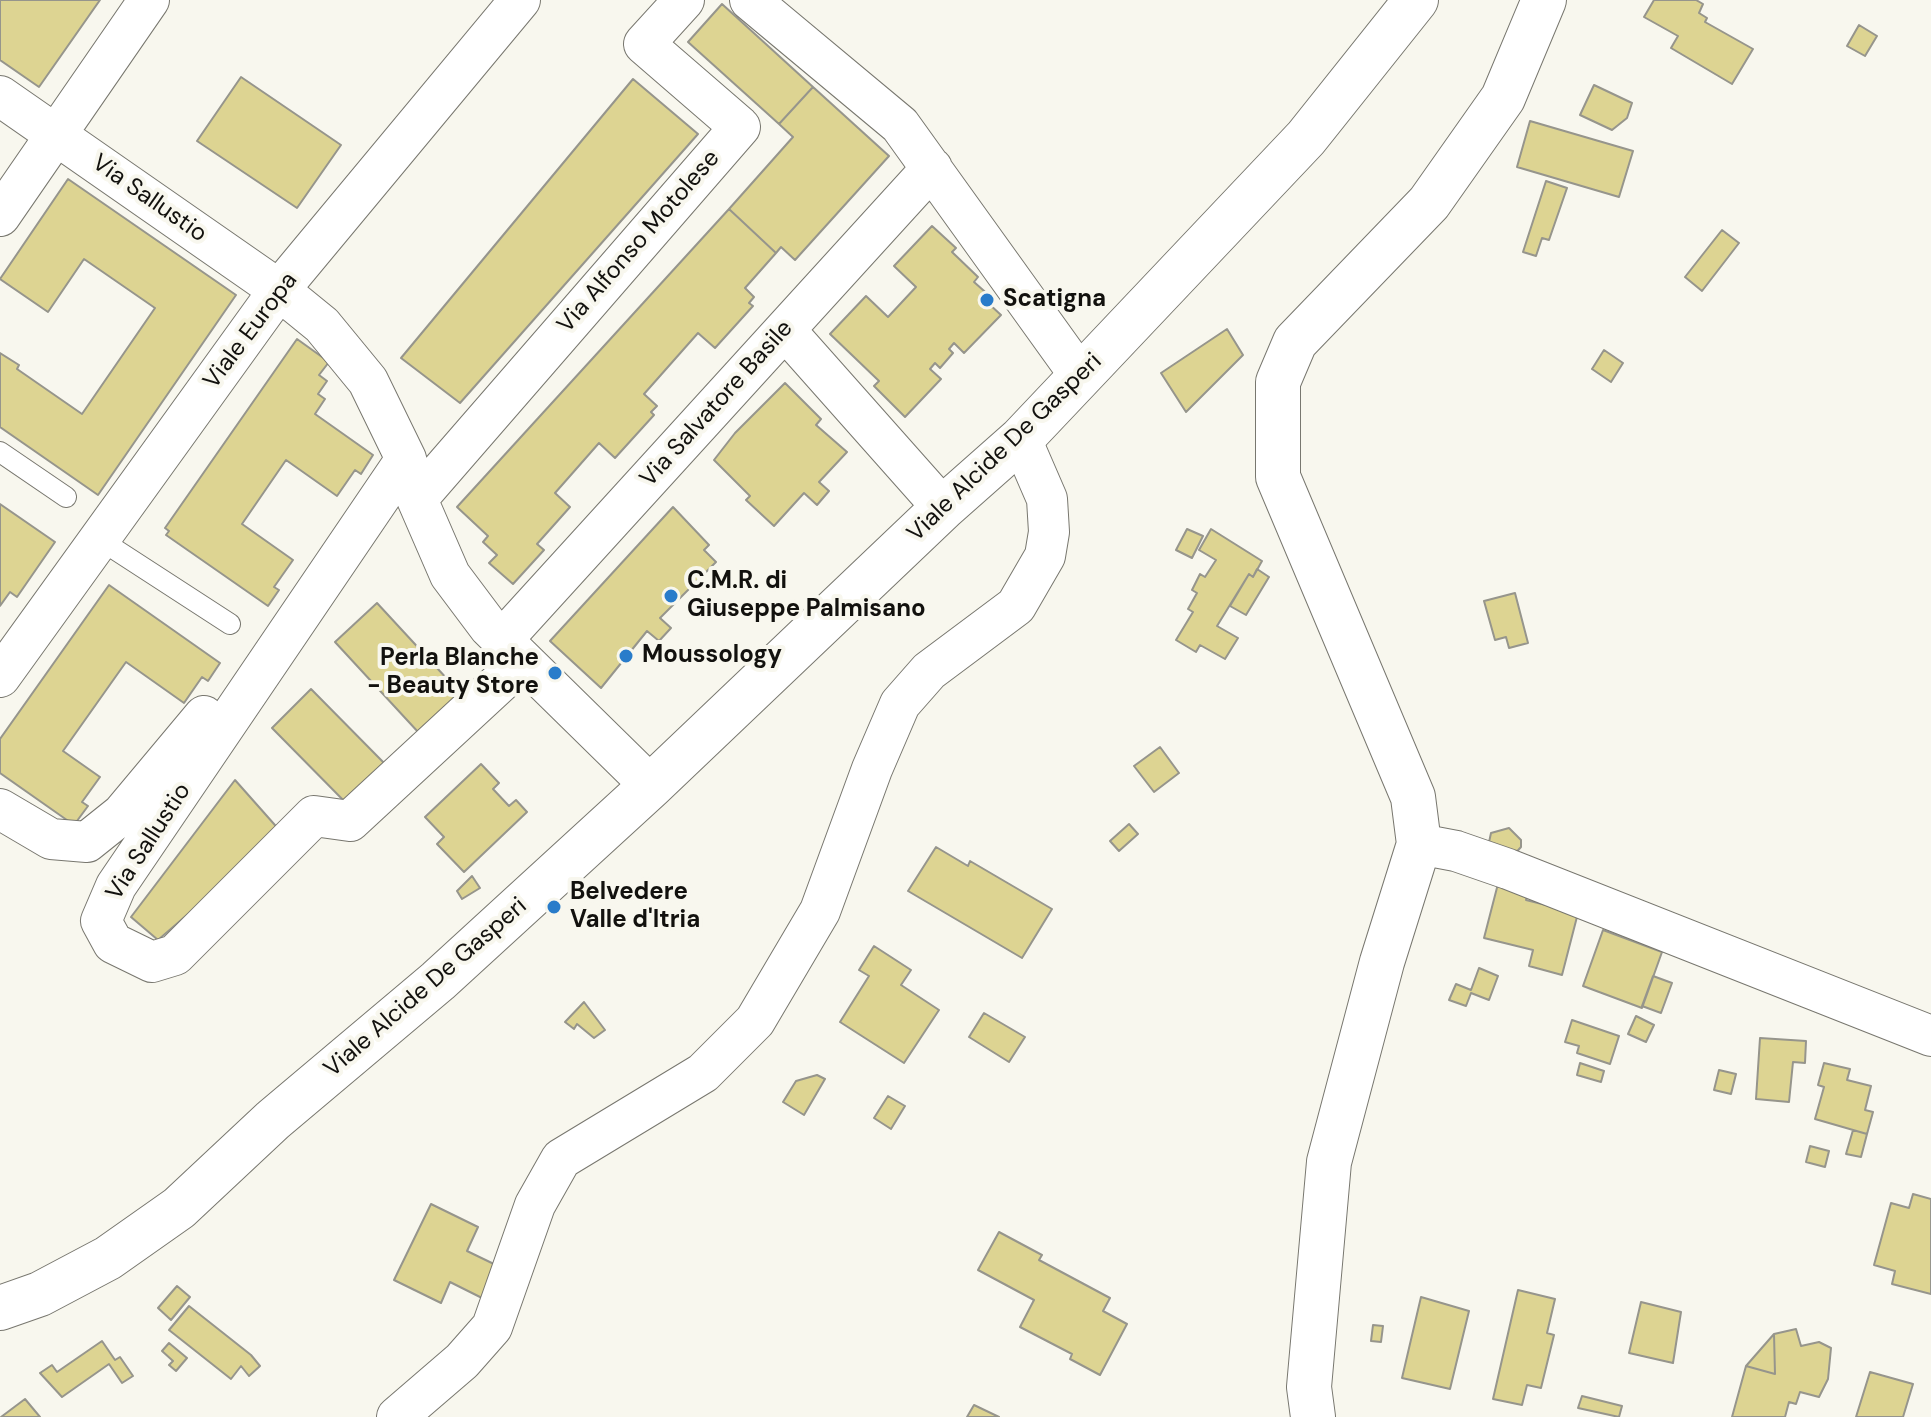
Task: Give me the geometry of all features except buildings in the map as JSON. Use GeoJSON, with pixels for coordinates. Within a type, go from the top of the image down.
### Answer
{"type":"FeatureCollection","features":[{"type":"Feature","properties":{"kind":"main road","name":"Viale Alcide De Gasperi"},"geometry":{"type":"LineString","coordinates":[[0,1308],[40,1294],[108,1258],[179,1208],[273,1120],[438,981],[651,786],[943,508],[1021,439],[1306,138],[1416,0]]}},
{"type":"Feature","properties":{"kind":"main road"},"geometry":{"type":"LineString","coordinates":[[1313,1417],[1309,1387],[1329,1162],[1382,962],[1419,844],[1413,797],[1278,477],[1278,382],[1295,342],[1429,203],[1503,98],[1544,0]]}},
{"type":"Feature","properties":{"kind":"street"},"geometry":{"type":"LineString","coordinates":[[0,216],[149,0]]}},
{"type":"Feature","properties":{"kind":"street","name":"Via Alfonso Motolese"},"geometry":{"type":"LineString","coordinates":[[417,499],[740,127],[644,44],[684,0]]}},
{"type":"Feature","properties":{"kind":"street"},"geometry":{"type":"LineString","coordinates":[[750,0],[900,125],[1081,377]]}},
{"type":"Feature","properties":{"kind":"street","name":"Viale Europa"},"geometry":{"type":"LineString","coordinates":[[0,677],[279,290],[512,3]]}},
{"type":"Feature","properties":{"kind":"street","name":"Via Sallustio"},"geometry":{"type":"LineString","coordinates":[[0,96],[279,290],[322,325],[368,381],[406,459],[417,499],[450,575],[512,651],[651,786]]}},
{"type":"Feature","properties":{"kind":"street","name":"Via Salvatore Basile"},"geometry":{"type":"LineString","coordinates":[[512,651],[785,330],[932,168]]}},
{"type":"Feature","properties":{"kind":"street"},"geometry":{"type":"LineString","coordinates":[[785,330],[943,508]]}},
{"type":"Feature","properties":{"kind":"street"},"geometry":{"type":"LineString","coordinates":[[397,1417],[462,1361],[492,1327],[535,1205],[561,1159],[703,1073],[755,1021],[820,911],[872,769],[900,704],[929,671],[1016,606],[1045,556],[1049,532],[1047,499],[1021,439]]}},
{"type":"Feature","properties":{"kind":"street","name":"Via Sallustio"},"geometry":{"type":"LineString","coordinates":[[406,459],[116,886],[101,921],[113,943],[152,962],[175,955],[314,816],[350,821],[512,651]]}},
{"type":"Feature","properties":{"kind":"street"},"geometry":{"type":"LineString","coordinates":[[0,809],[51,839],[87,842],[122,814],[227,688],[255,682]]}},
{"type":"Feature","properties":{"kind":"street"},"geometry":{"type":"LineString","coordinates":[[1419,844],[1456,851],[1508,869],[1931,1036]]}},
{"type":"Feature","properties":{"kind":"lane"},"geometry":{"type":"LineString","coordinates":[[0,452],[66,497]]}},
{"type":"Feature","properties":{"kind":"lane"},"geometry":{"type":"LineString","coordinates":[[99,539],[230,624]]}},
{"type":"Feature","properties":{"kind":"place","name":"Scatigna"},"geometry":{"type":"Point","coordinates":[987,300]}},
{"type":"Feature","properties":{"kind":"place","name":"C.M.R. di Giuseppe Palmisano"},"geometry":{"type":"Point","coordinates":[671,596]}},
{"type":"Feature","properties":{"kind":"place","name":"Moussology"},"geometry":{"type":"Point","coordinates":[626,656]}},
{"type":"Feature","properties":{"kind":"place","name":"Perla Blanche - Beauty Store"},"geometry":{"type":"Point","coordinates":[555,673]}},
{"type":"Feature","properties":{"kind":"place","name":"Belvedere Valle d'Itria"},"geometry":{"type":"Point","coordinates":[554,907]}}]}
